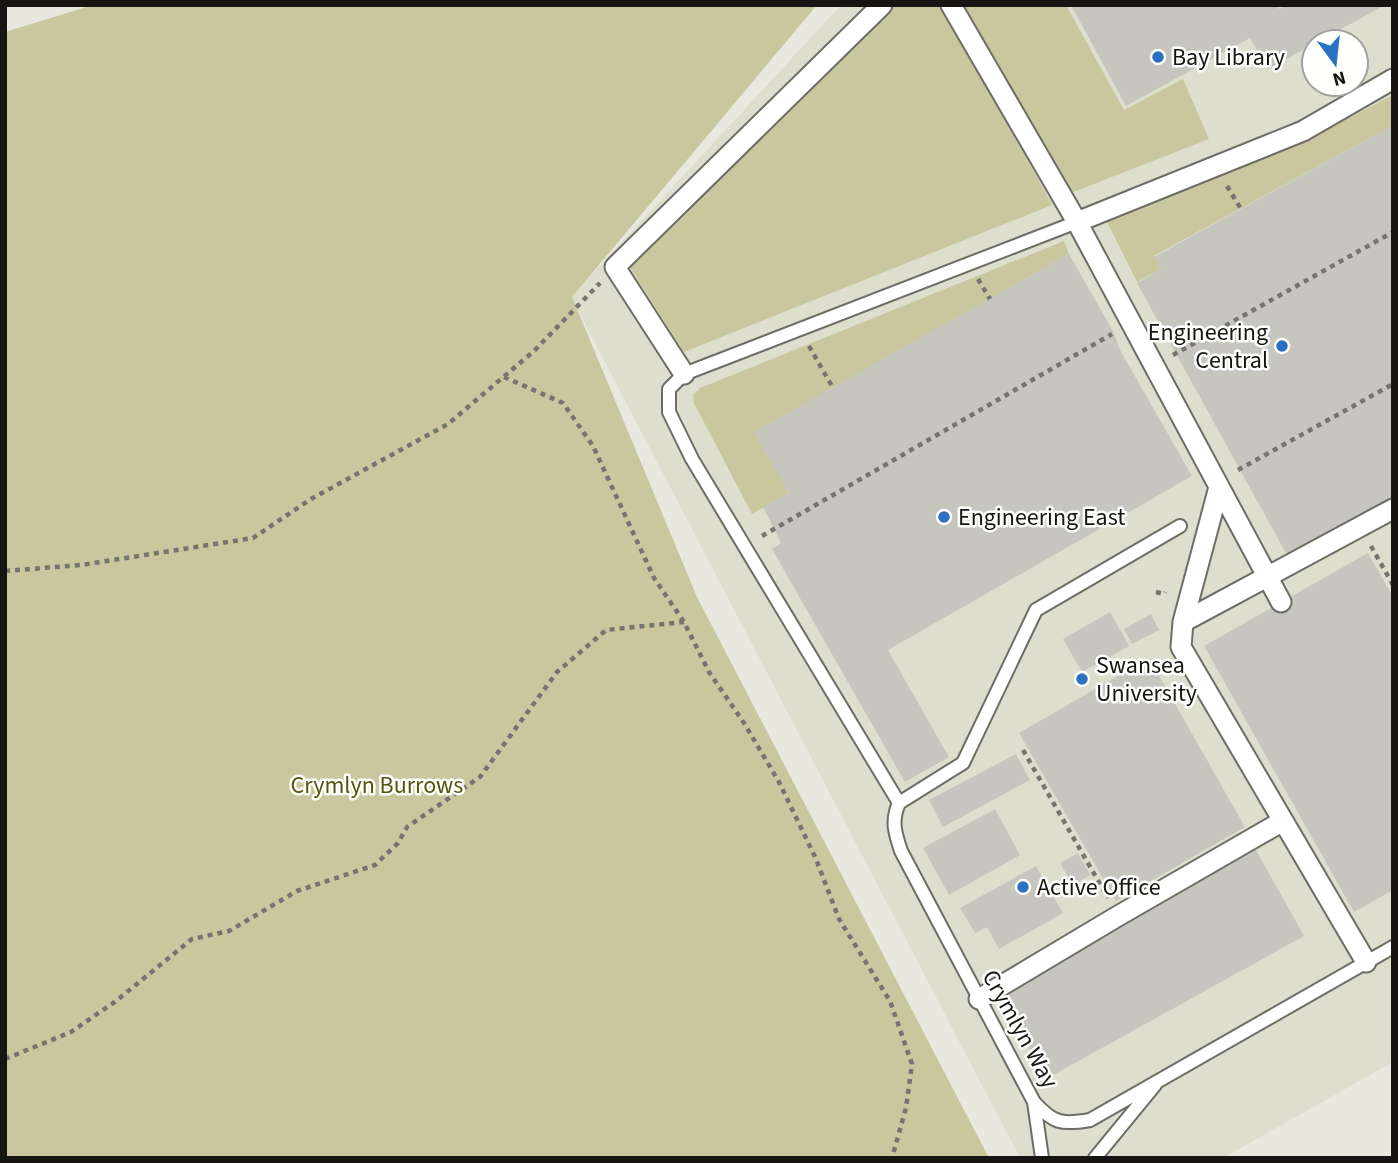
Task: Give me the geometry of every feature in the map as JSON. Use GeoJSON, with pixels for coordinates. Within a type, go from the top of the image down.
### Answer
{"type":"FeatureCollection","features":[{"type":"Feature","properties":{"kind":"street"},"geometry":{"type":"LineString","coordinates":[[684,374],[615,267],[882,5]]}},
{"type":"Feature","properties":{"kind":"street"},"geometry":{"type":"LineString","coordinates":[[951,5],[1077,222],[1281,602]]}},
{"type":"Feature","properties":{"kind":"street"},"geometry":{"type":"LineString","coordinates":[[1077,222],[1303,131],[1393,79]]}},
{"type":"Feature","properties":{"kind":"street"},"geometry":{"type":"LineString","coordinates":[[1219,487],[1183,622],[1181,647],[1366,962]]}},
{"type":"Feature","properties":{"kind":"street"},"geometry":{"type":"LineString","coordinates":[[1183,622],[1393,509]]}},
{"type":"Feature","properties":{"kind":"street"},"geometry":{"type":"LineString","coordinates":[[979,999],[1283,821]]}},
{"type":"Feature","properties":{"kind":"lane"},"geometry":{"type":"LineString","coordinates":[[1077,222],[684,374],[669,389],[669,412],[692,459],[744,548],[899,803],[963,763],[1036,610],[1180,526]]}},
{"type":"Feature","properties":{"kind":"lane","name":"Crymlyn Way"},"geometry":{"type":"LineString","coordinates":[[899,803],[893,816],[894,830],[901,851],[1034,1102],[1049,1118],[1068,1124],[1090,1120],[1393,947]]}},
{"type":"Feature","properties":{"kind":"lane"},"geometry":{"type":"LineString","coordinates":[[1095,1158],[1161,1078]]}},
{"type":"Feature","properties":{"kind":"lane"},"geometry":{"type":"LineString","coordinates":[[1034,1102],[1042,1158]]}},
{"type":"Feature","properties":{"kind":"path"},"geometry":{"type":"LineString","coordinates":[[1154,365],[1393,232]]}},
{"type":"Feature","properties":{"kind":"path"},"geometry":{"type":"LineString","coordinates":[[5,571],[81,565],[253,538],[311,499],[448,424],[534,351],[615,267]]}},
{"type":"Feature","properties":{"kind":"path"},"geometry":{"type":"LineString","coordinates":[[744,548],[774,527],[1131,323]]}},
{"type":"Feature","properties":{"kind":"path"},"geometry":{"type":"LineString","coordinates":[[800,330],[833,388]]}},
{"type":"Feature","properties":{"kind":"path"},"geometry":{"type":"LineString","coordinates":[[504,376],[563,403],[593,446],[654,578],[684,622],[709,672],[779,782],[816,859],[839,919],[890,1001],[912,1064],[906,1108],[892,1158]]}},
{"type":"Feature","properties":{"kind":"path"},"geometry":{"type":"LineString","coordinates":[[1209,468],[1240,470],[1393,384]]}},
{"type":"Feature","properties":{"kind":"path"},"geometry":{"type":"LineString","coordinates":[[1360,527],[1393,585]]}},
{"type":"Feature","properties":{"kind":"path"},"geometry":{"type":"LineString","coordinates":[[5,1059],[71,1032],[116,1001],[192,939],[229,931],[297,891],[375,865],[398,843],[407,827],[480,777],[557,672],[606,629],[684,622]]}},
{"type":"Feature","properties":{"kind":"path"},"geometry":{"type":"LineString","coordinates":[[1023,750],[1118,916]]}},
{"type":"Feature","properties":{"kind":"shaded area","name":"Swansea University"},"geometry":{"type":"Polygon","coordinates":[[[841,5],[1393,5],[1393,1062],[1223,1158],[1020,1158],[571,297],[841,5]]]}},
{"type":"Feature","properties":{"kind":"green space","name":"Crymlyn Burrows"},"geometry":{"type":"Polygon","coordinates":[[[93,5],[817,5],[572,297],[697,597],[989,1158],[5,1158],[5,32],[93,5]]]}},
{"type":"Feature","properties":{"kind":"green space"},"geometry":{"type":"Polygon","coordinates":[[[890,5],[943,5],[1052,205],[684,352],[629,266],[890,5]]]}},
{"type":"Feature","properties":{"kind":"green space"},"geometry":{"type":"Polygon","coordinates":[[[964,5],[1066,5],[1124,110],[1183,79],[1209,139],[1071,193],[964,5]]]}},
{"type":"Feature","properties":{"kind":"green space"},"geometry":{"type":"Polygon","coordinates":[[[1393,95],[1393,125],[1154,256],[1161,269],[1137,282],[1106,220],[1300,143],[1393,95]]]}},
{"type":"Feature","properties":{"kind":"green space"},"geometry":{"type":"Polygon","coordinates":[[[1064,241],[1069,254],[755,432],[789,493],[752,514],[694,403],[693,395],[700,388],[1064,241]]]}},
{"type":"Feature","properties":{"kind":"building","name":"Bay Library"},"geometry":{"type":"Polygon","coordinates":[[[1071,5],[1277,5],[1279,9],[1287,5],[1385,5],[1343,28],[1300,28],[1300,51],[1268,69],[1250,38],[1126,106],[1071,5]]]}},
{"type":"Feature","properties":{"kind":"building","name":"Engineering Central"},"geometry":{"type":"Polygon","coordinates":[[[1393,125],[1393,497],[1287,555],[1137,283],[1161,269],[1154,257],[1393,125]]]}},
{"type":"Feature","properties":{"kind":"building","name":"Engineering East"},"geometry":{"type":"Polygon","coordinates":[[[1069,254],[1192,476],[888,650],[949,757],[905,782],[772,549],[781,543],[763,507],[789,493],[754,432],[1069,254]]]}},
{"type":"Feature","properties":{"kind":"building"},"geometry":{"type":"Polygon","coordinates":[[[1368,553],[1393,597],[1393,890],[1354,912],[1204,646],[1368,553]]]}},
{"type":"Feature","properties":{"kind":"building"},"geometry":{"type":"Polygon","coordinates":[[[1110,612],[1129,646],[1082,672],[1063,639],[1110,612]]]}},
{"type":"Feature","properties":{"kind":"building"},"geometry":{"type":"Polygon","coordinates":[[[1151,614],[1159,630],[1132,644],[1124,629],[1151,614]]]}},
{"type":"Feature","properties":{"kind":"building"},"geometry":{"type":"Polygon","coordinates":[[[1149,658],[1245,827],[1116,901],[1019,733],[1149,658]]]}},
{"type":"Feature","properties":{"kind":"building"},"geometry":{"type":"Polygon","coordinates":[[[1016,754],[1030,780],[943,827],[929,800],[1016,754]]]}},
{"type":"Feature","properties":{"kind":"building"},"geometry":{"type":"Polygon","coordinates":[[[995,809],[1020,855],[949,895],[923,848],[995,809]]]}},
{"type":"Feature","properties":{"kind":"building"},"geometry":{"type":"Polygon","coordinates":[[[1256,850],[1304,936],[1046,1079],[999,994],[1256,850]]]}},
{"type":"Feature","properties":{"kind":"building"},"geometry":{"type":"Polygon","coordinates":[[[1078,853],[1090,875],[1073,885],[1060,863],[1078,853]]]}},
{"type":"Feature","properties":{"kind":"building","name":"Active Office"},"geometry":{"type":"Polygon","coordinates":[[[1036,866],[1063,913],[999,949],[987,927],[975,933],[960,908],[1036,866]]]}},
{"type":"Feature","properties":{"kind":"place","name":"Bay Library"},"geometry":{"type":"Point","coordinates":[1158,57]}},
{"type":"Feature","properties":{"kind":"place","name":"Engineering Central"},"geometry":{"type":"Point","coordinates":[1282,346]}},
{"type":"Feature","properties":{"kind":"place","name":"Engineering East"},"geometry":{"type":"Point","coordinates":[944,517]}},
{"type":"Feature","properties":{"kind":"place","name":"Swansea University"},"geometry":{"type":"Point","coordinates":[1082,679]}},
{"type":"Feature","properties":{"kind":"place","name":"Active Office"},"geometry":{"type":"Point","coordinates":[1023,887]}}]}
